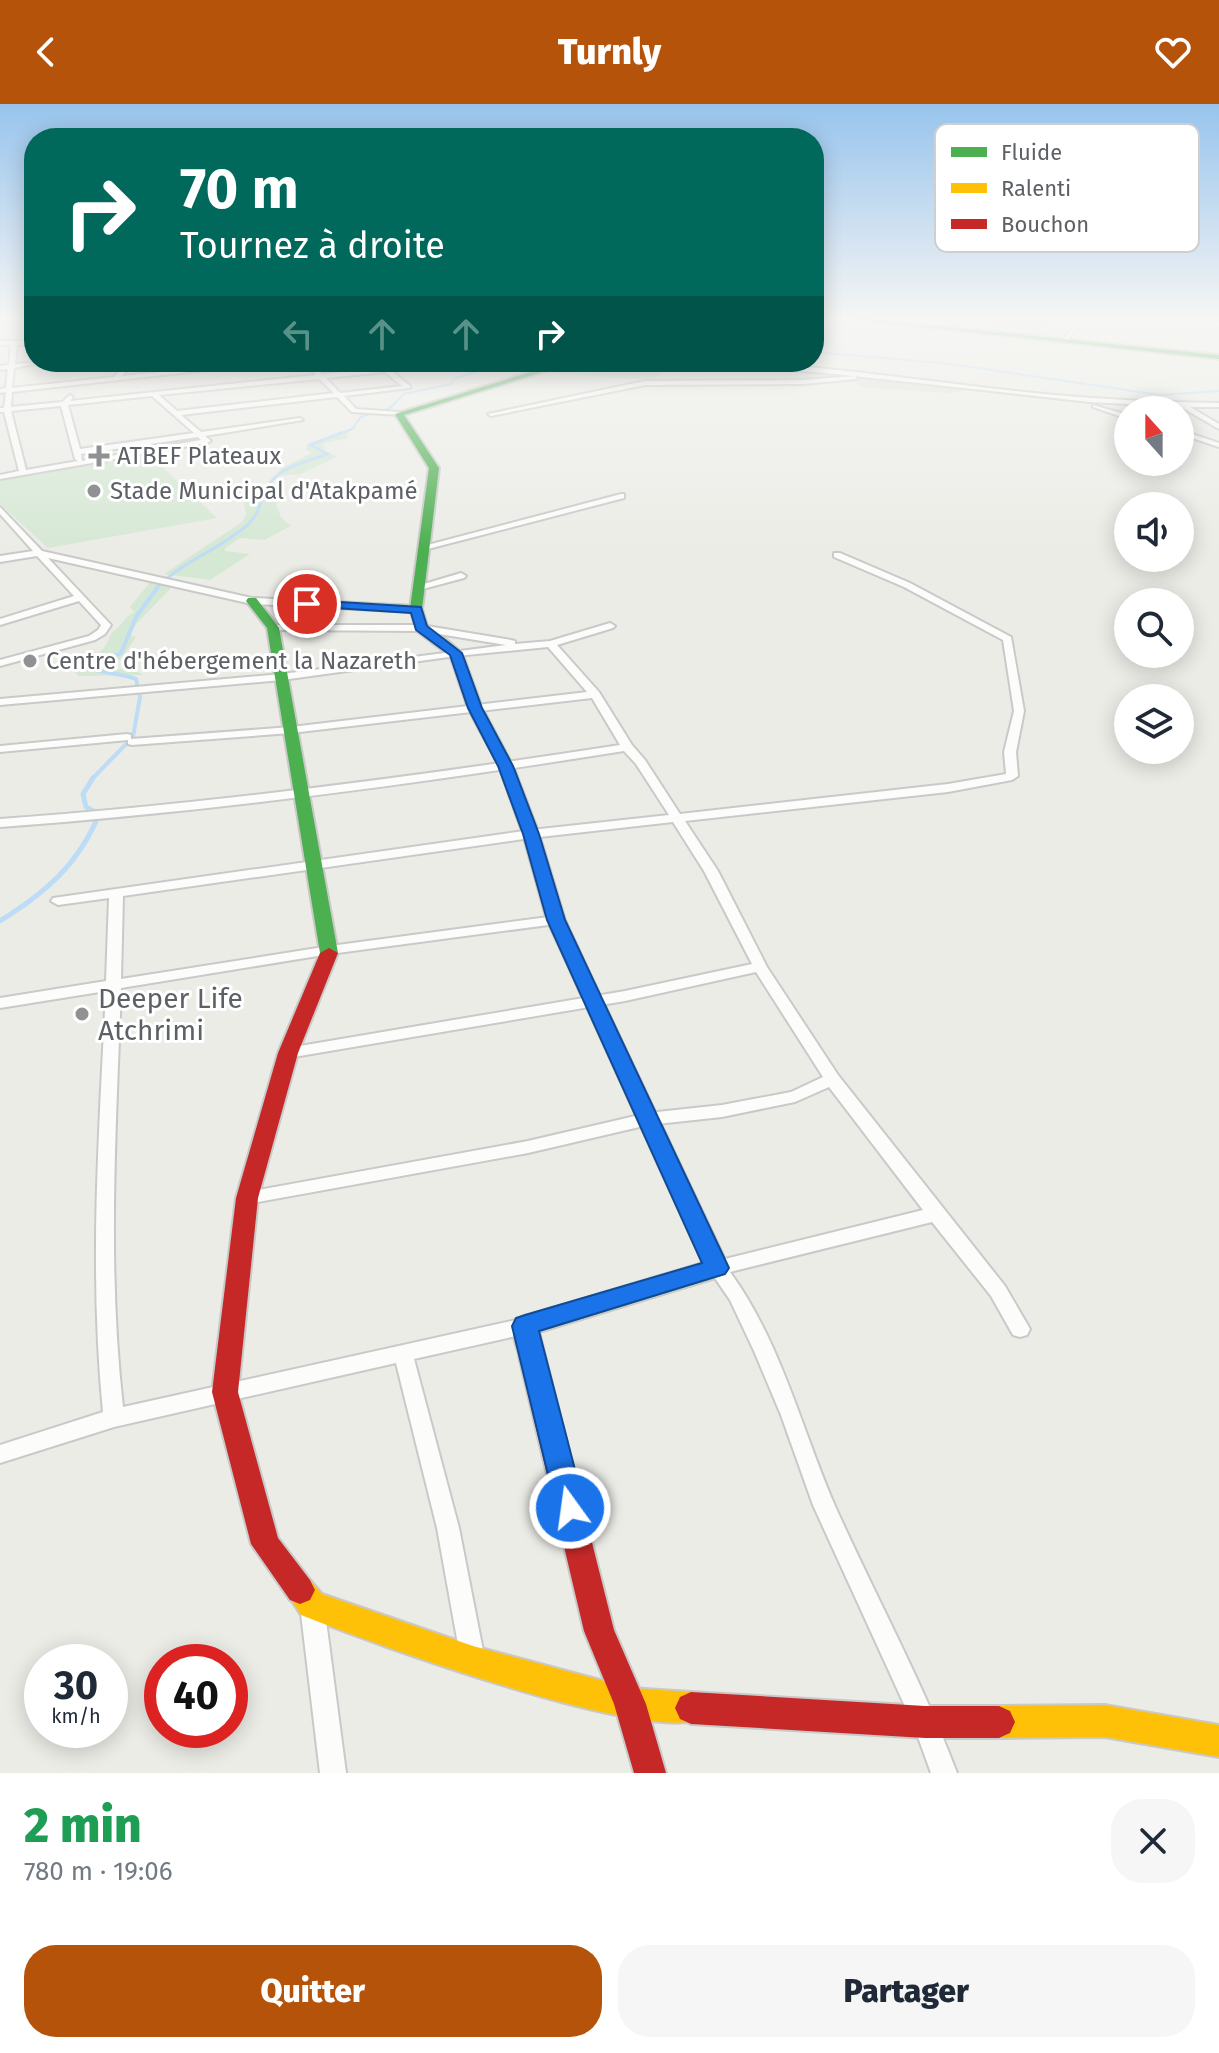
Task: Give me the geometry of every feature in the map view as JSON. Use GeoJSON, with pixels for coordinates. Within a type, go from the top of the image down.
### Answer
{"type":"FeatureCollection","features":[{"type":"Feature","properties":{"kind":"street"},"geometry":{"type":"LineString","coordinates":[[64,403],[71,396]]}},
{"type":"Feature","properties":{"kind":"street"},"geometry":{"type":"LineString","coordinates":[[23,473],[3,409],[134,396]]}},
{"type":"Feature","properties":{"kind":"street"},"geometry":{"type":"LineString","coordinates":[[0,477],[207,441],[155,396]]}},
{"type":"Feature","properties":{"kind":"street"},"geometry":{"type":"LineString","coordinates":[[77,452],[200,432],[302,423],[279,396]]}},
{"type":"Feature","properties":{"kind":"street"},"geometry":{"type":"LineString","coordinates":[[178,413],[327,396]]}},
{"type":"Feature","properties":{"kind":"street"},"geometry":{"type":"LineString","coordinates":[[338,396],[354,411],[399,414],[459,396]]}},
{"type":"Feature","properties":{"kind":"street"},"geometry":{"type":"LineString","coordinates":[[491,414],[581,396]]}},
{"type":"Feature","properties":{"kind":"street"},"geometry":{"type":"LineString","coordinates":[[1058,396],[1114,400]]}},
{"type":"Feature","properties":{"kind":"street"},"geometry":{"type":"LineString","coordinates":[[1076,398],[1114,412]]}},
{"type":"Feature","properties":{"kind":"street"},"geometry":{"type":"LineString","coordinates":[[64,403],[81,464]]}},
{"type":"Feature","properties":{"kind":"street"},"geometry":{"type":"LineString","coordinates":[[1194,405],[1219,405]]}},
{"type":"Feature","properties":{"kind":"street"},"geometry":{"type":"LineString","coordinates":[[399,414],[434,468],[418,618]]}},
{"type":"Feature","properties":{"kind":"street"},"geometry":{"type":"LineString","coordinates":[[1194,414],[1219,427]]}},
{"type":"Feature","properties":{"kind":"street"},"geometry":{"type":"LineString","coordinates":[[1194,437],[1219,445]]}},
{"type":"Feature","properties":{"kind":"street"},"geometry":{"type":"LineString","coordinates":[[424,547],[621,496]]}},
{"type":"Feature","properties":{"kind":"street"},"geometry":{"type":"LineString","coordinates":[[0,509],[106,625],[102,632],[0,663]]}},
{"type":"Feature","properties":{"kind":"street"},"geometry":{"type":"LineString","coordinates":[[0,526],[14,524]]}},
{"type":"Feature","properties":{"kind":"street"},"geometry":{"type":"LineString","coordinates":[[0,559],[39,553],[252,601],[418,618],[511,643],[515,648]]}},
{"type":"Feature","properties":{"kind":"street"},"geometry":{"type":"LineString","coordinates":[[58,901],[531,834],[676,821],[948,788],[1012,776],[1010,752],[1019,711],[1008,639],[907,585],[837,555]]}},
{"type":"Feature","properties":{"kind":"street"},"geometry":{"type":"LineString","coordinates":[[419,587],[461,576]]}},
{"type":"Feature","properties":{"kind":"street"},"geometry":{"type":"LineString","coordinates":[[0,622],[79,598]]}},
{"type":"Feature","properties":{"kind":"street"},"geometry":{"type":"LineString","coordinates":[[252,601],[273,628],[330,950],[288,1053],[247,1198],[225,1392],[265,1544],[312,1605],[333,1773]]}},
{"type":"Feature","properties":{"kind":"street"},"geometry":{"type":"LineString","coordinates":[[273,628],[418,618],[456,653],[475,708],[506,766],[531,834],[556,920],[717,1268],[737,1296],[764,1351],[824,1505],[925,1722],[944,1773]]}},
{"type":"Feature","properties":{"kind":"street"},"geometry":{"type":"LineString","coordinates":[[0,702],[282,677],[456,653],[551,644],[610,626]]}},
{"type":"Feature","properties":{"kind":"street"},"geometry":{"type":"LineString","coordinates":[[551,644],[595,694],[627,747],[641,762],[676,821],[711,871],[760,967],[832,1079],[998,1291],[1020,1329]]}},
{"type":"Feature","properties":{"kind":"street"},"geometry":{"type":"LineString","coordinates":[[0,749],[291,730],[595,694]]}},
{"type":"Feature","properties":{"kind":"street"},"geometry":{"type":"LineString","coordinates":[[0,823],[107,816],[506,766],[627,747]]}},
{"type":"Feature","properties":{"kind":"street"},"geometry":{"type":"LineString","coordinates":[[114,1418],[105,1359],[104,1317],[107,1101],[115,985],[116,892]]}},
{"type":"Feature","properties":{"kind":"street"},"geometry":{"type":"LineString","coordinates":[[0,1003],[330,950],[556,920]]}},
{"type":"Feature","properties":{"kind":"street"},"geometry":{"type":"LineString","coordinates":[[288,1053],[593,1001],[760,967]]}},
{"type":"Feature","properties":{"kind":"street"},"geometry":{"type":"LineString","coordinates":[[247,1198],[528,1147],[648,1119],[722,1111],[795,1097],[832,1079]]}},
{"type":"Feature","properties":{"kind":"street"},"geometry":{"type":"LineString","coordinates":[[0,1454],[114,1418],[525,1326],[717,1268],[936,1214]]}},
{"type":"Feature","properties":{"kind":"street"},"geometry":{"type":"LineString","coordinates":[[525,1326],[599,1631],[630,1704],[650,1773]]}},
{"type":"Feature","properties":{"kind":"street"},"geometry":{"type":"LineString","coordinates":[[403,1353],[448,1528],[473,1661]]}},
{"type":"Feature","properties":{"kind":"street"},"geometry":{"type":"LineString","coordinates":[[312,1605],[473,1661],[630,1704],[925,1722],[1105,1721],[1219,1741]]}},
{"type":"Feature","properties":{"kind":"green space"},"geometry":{"type":"Polygon","coordinates":[[[357,427],[346,434],[349,438],[324,443],[325,451],[337,457],[300,474],[275,476],[281,469],[312,453],[306,449],[307,444],[357,427]]]}},
{"type":"Feature","properties":{"kind":"green space","name":"Stade Municipal d'Atakpamé"},"geometry":{"type":"Polygon","coordinates":[[[148,454],[217,518],[48,548],[0,504],[0,479],[148,454]]]}},
{"type":"Feature","properties":{"kind":"green space"},"geometry":{"type":"Polygon","coordinates":[[[264,486],[272,486],[269,494],[279,499],[276,504],[281,517],[291,526],[264,540],[240,538],[225,548],[225,551],[250,554],[210,580],[164,574],[242,522],[246,514],[244,503],[260,496],[264,486]]]}},
{"type":"Feature","properties":{"kind":"green space"},"geometry":{"type":"Polygon","coordinates":[[[151,581],[173,586],[136,624],[130,635],[136,637],[121,659],[97,668],[133,670],[144,675],[78,676],[72,667],[74,664],[88,661],[102,650],[112,632],[135,612],[130,607],[151,581]]]}},
{"type":"Feature","properties":{"kind":"waterway"},"geometry":{"type":"LineString","coordinates":[[336,435],[352,429],[361,417],[390,408],[402,396]]}},
{"type":"Feature","properties":{"kind":"waterway"},"geometry":{"type":"LineString","coordinates":[[159,585],[248,525],[274,478],[296,465],[328,454],[310,445],[341,433]]}},
{"type":"Feature","properties":{"kind":"waterway"},"geometry":{"type":"LineString","coordinates":[[91,780],[133,737],[140,697],[136,679],[89,668],[121,653],[136,617],[159,585]]}},
{"type":"Feature","properties":{"kind":"waterway"},"geometry":{"type":"LineString","coordinates":[[0,921],[46,888],[81,848],[99,814],[86,807],[83,794],[93,778]]}},
{"type":"Feature","properties":{"kind":"traffic: fast"},"geometry":{"type":"LineString","coordinates":[[438,640],[421,628],[416,609],[434,468],[399,414],[459,396]]}},
{"type":"Feature","properties":{"kind":"traffic: fast"},"geometry":{"type":"LineString","coordinates":[[252,601],[273,628],[329,953]]}},
{"type":"Feature","properties":{"kind":"traffic: fast"},"geometry":{"type":"LineString","coordinates":[[532,1356],[525,1326],[717,1268],[580,972]]}},
{"type":"Feature","properties":{"kind":"traffic: slow"},"geometry":{"type":"LineString","coordinates":[[438,640],[456,653],[475,708],[506,766],[531,834],[556,920],[580,972]]}},
{"type":"Feature","properties":{"kind":"traffic: slow"},"geometry":{"type":"LineString","coordinates":[[300,1590],[312,1605],[473,1661],[630,1704],[691,1708]]}},
{"type":"Feature","properties":{"kind":"traffic: slow"},"geometry":{"type":"LineString","coordinates":[[999,1722],[1105,1721],[1219,1741]]}},
{"type":"Feature","properties":{"kind":"traffic: jam"},"geometry":{"type":"LineString","coordinates":[[300,1590],[265,1544],[225,1392],[247,1198],[288,1053],[329,953]]}},
{"type":"Feature","properties":{"kind":"traffic: jam"},"geometry":{"type":"LineString","coordinates":[[532,1356],[599,1631],[630,1704],[650,1773]]}},
{"type":"Feature","properties":{"kind":"traffic: jam"},"geometry":{"type":"LineString","coordinates":[[691,1708],[925,1722],[999,1722]]}},
{"type":"Feature","properties":{"kind":"place","name":"ATBEF Plateaux"},"geometry":{"type":"Point","coordinates":[99,456]}},
{"type":"Feature","properties":{"kind":"place","name":"Stade Municipal d'Atakpamé"},"geometry":{"type":"Point","coordinates":[94,491]}},
{"type":"Feature","properties":{"kind":"place","name":"Centre d'hébergement la Nazareth"},"geometry":{"type":"Point","coordinates":[30,661]}},
{"type":"Feature","properties":{"kind":"place","name":"Deeper Life Atchrimi"},"geometry":{"type":"Point","coordinates":[82,1014]}},
{"type":"Feature","properties":{"kind":"route"},"geometry":{"type":"LineString","coordinates":[[307,604],[416,609],[421,628],[456,653],[475,708],[506,766],[531,834],[556,920],[717,1268],[525,1326],[570,1508]]}}]}
